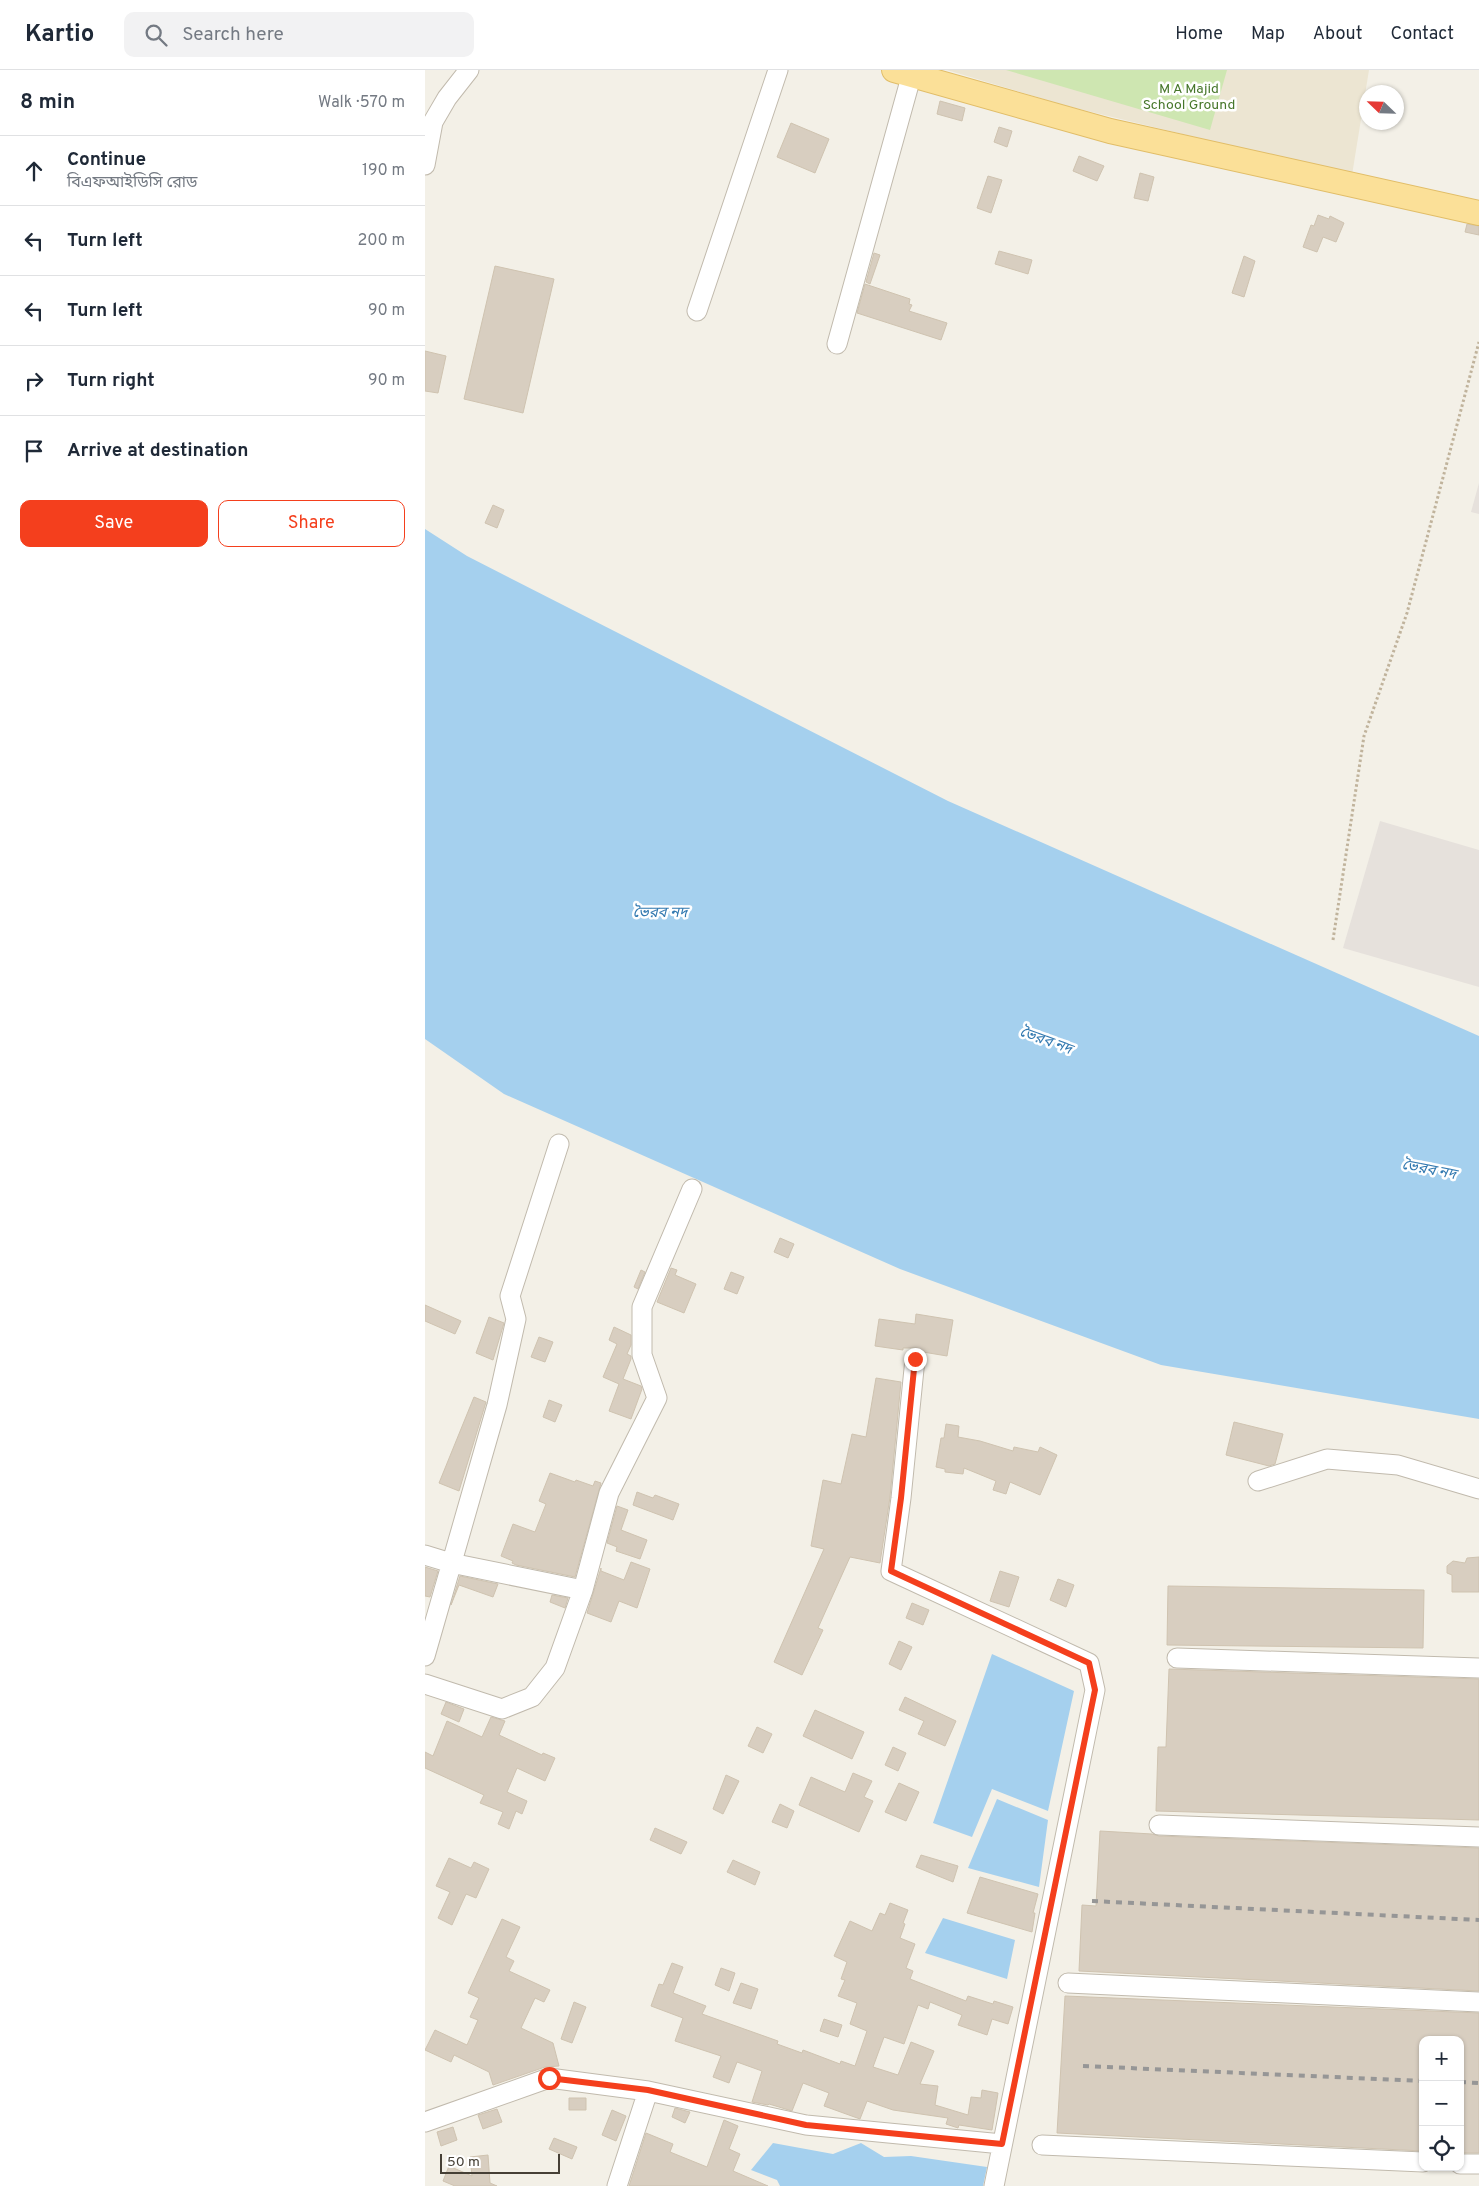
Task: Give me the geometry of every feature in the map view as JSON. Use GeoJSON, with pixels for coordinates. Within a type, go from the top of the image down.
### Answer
{"type":"FeatureCollection","features":[{"type":"Feature","properties":{"kind":"main road"},"geometry":{"type":"LineString","coordinates":[[906,72],[1110,131],[1479,213]]}},
{"type":"Feature","properties":{"kind":"street"},"geometry":{"type":"LineString","coordinates":[[425,165],[433,122],[447,98],[469,70]]}},
{"type":"Feature","properties":{"kind":"street"},"geometry":{"type":"LineString","coordinates":[[697,311],[778,70]]}},
{"type":"Feature","properties":{"kind":"street"},"geometry":{"type":"LineString","coordinates":[[837,344],[906,72]]}},
{"type":"Feature","properties":{"kind":"street"},"geometry":{"type":"LineString","coordinates":[[425,1656],[497,1405],[516,1318],[510,1296],[559,1144]]}},
{"type":"Feature","properties":{"kind":"street"},"geometry":{"type":"LineString","coordinates":[[425,1684],[502,1709],[532,1697],[555,1668],[583,1590],[609,1493],[657,1398],[642,1355],[642,1307],[692,1189]]}},
{"type":"Feature","properties":{"kind":"street"},"geometry":{"type":"LineString","coordinates":[[915,1359],[901,1498],[891,1571],[1089,1663],[1095,1690],[994,2186]]}},
{"type":"Feature","properties":{"kind":"street"},"geometry":{"type":"LineString","coordinates":[[1258,1481],[1327,1458],[1398,1465],[1479,1489]]}},
{"type":"Feature","properties":{"kind":"street"},"geometry":{"type":"LineString","coordinates":[[425,1555],[451,1563],[583,1590]]}},
{"type":"Feature","properties":{"kind":"street"},"geometry":{"type":"LineString","coordinates":[[1177,1658],[1479,1668]]}},
{"type":"Feature","properties":{"kind":"street"},"geometry":{"type":"LineString","coordinates":[[1159,1826],[1479,1837]]}},
{"type":"Feature","properties":{"kind":"street"},"geometry":{"type":"LineString","coordinates":[[1068,1983],[1479,2002]]}},
{"type":"Feature","properties":{"kind":"street"},"geometry":{"type":"LineString","coordinates":[[425,2122],[549,2078],[648,2090],[806,2125],[1002,2144]]}},
{"type":"Feature","properties":{"kind":"street"},"geometry":{"type":"LineString","coordinates":[[617,2186],[648,2090]]}},
{"type":"Feature","properties":{"kind":"street"},"geometry":{"type":"LineString","coordinates":[[1042,2145],[1419,2162]]}},
{"type":"Feature","properties":{"kind":"street"},"geometry":{"type":"LineString","coordinates":[[1464,2164],[1479,2164]]}},
{"type":"Feature","properties":{"kind":"path"},"geometry":{"type":"LineString","coordinates":[[1333,940],[1364,736],[1407,613],[1479,342]]}},
{"type":"Feature","properties":{"kind":"shaded area"},"geometry":{"type":"Polygon","coordinates":[[[947,70],[1369,70],[1367,85],[1359,85],[1359,130],[1352,175],[1067,106],[947,70]]]}},
{"type":"Feature","properties":{"kind":"shaded area"},"geometry":{"type":"Polygon","coordinates":[[[1479,483],[1479,514],[1471,512],[1479,483]]]}},
{"type":"Feature","properties":{"kind":"shaded area"},"geometry":{"type":"Polygon","coordinates":[[[1380,821],[1479,850],[1479,987],[1343,948],[1380,821]]]}},
{"type":"Feature","properties":{"kind":"green space","name":"M A Majid School Ground"},"geometry":{"type":"Polygon","coordinates":[[[1006,70],[1227,70],[1210,130],[1006,70]]]}},
{"type":"Feature","properties":{"kind":"water","name":"ভৈরব নদ"},"geometry":{"type":"Polygon","coordinates":[[[425,529],[467,556],[948,801],[1479,1036],[1479,1419],[1161,1365],[900,1269],[504,1094],[425,1039],[425,529]]]}},
{"type":"Feature","properties":{"kind":"water"},"geometry":{"type":"Polygon","coordinates":[[[992,1654],[1074,1691],[1048,1811],[992,1789],[972,1837],[933,1823],[992,1654]]]}},
{"type":"Feature","properties":{"kind":"water"},"geometry":{"type":"Polygon","coordinates":[[[997,1799],[1048,1820],[1039,1887],[968,1868],[997,1799]]]}},
{"type":"Feature","properties":{"kind":"water"},"geometry":{"type":"Polygon","coordinates":[[[943,1918],[1015,1940],[1007,1979],[925,1953],[943,1918]]]}},
{"type":"Feature","properties":{"kind":"water"},"geometry":{"type":"Polygon","coordinates":[[[773,2143],[833,2154],[861,2143],[884,2157],[911,2156],[987,2167],[983,2186],[780,2186],[777,2180],[751,2170],[773,2143]]]}},
{"type":"Feature","properties":{"kind":"building"},"geometry":{"type":"Polygon","coordinates":[[[940,101],[965,108],[962,121],[937,114],[940,101]]]}},
{"type":"Feature","properties":{"kind":"building"},"geometry":{"type":"Polygon","coordinates":[[[791,123],[829,139],[815,173],[777,157],[791,123]]]}},
{"type":"Feature","properties":{"kind":"building"},"geometry":{"type":"Polygon","coordinates":[[[999,127],[1012,131],[1007,147],[994,142],[999,127]]]}},
{"type":"Feature","properties":{"kind":"building"},"geometry":{"type":"Polygon","coordinates":[[[1079,156],[1104,166],[1097,181],[1073,171],[1079,156]]]}},
{"type":"Feature","properties":{"kind":"building"},"geometry":{"type":"Polygon","coordinates":[[[1140,173],[1154,177],[1148,201],[1134,198],[1140,173]]]}},
{"type":"Feature","properties":{"kind":"building"},"geometry":{"type":"Polygon","coordinates":[[[988,176],[1002,180],[991,213],[977,208],[988,176]]]}},
{"type":"Feature","properties":{"kind":"building"},"geometry":{"type":"Polygon","coordinates":[[[1318,215],[1329,219],[1330,216],[1344,223],[1336,242],[1323,237],[1317,252],[1303,247],[1311,225],[1314,226],[1318,215]]]}},
{"type":"Feature","properties":{"kind":"building"},"geometry":{"type":"Polygon","coordinates":[[[1467,224],[1479,226],[1479,235],[1465,232],[1467,224]]]}},
{"type":"Feature","properties":{"kind":"building"},"geometry":{"type":"Polygon","coordinates":[[[999,251],[1032,260],[1028,274],[995,264],[999,251]]]}},
{"type":"Feature","properties":{"kind":"building"},"geometry":{"type":"Polygon","coordinates":[[[874,253],[880,255],[870,284],[866,282],[874,253]]]}},
{"type":"Feature","properties":{"kind":"building"},"geometry":{"type":"Polygon","coordinates":[[[1244,256],[1255,261],[1244,297],[1232,293],[1244,256]]]}},
{"type":"Feature","properties":{"kind":"building"},"geometry":{"type":"Polygon","coordinates":[[[495,266],[554,279],[523,413],[464,399],[495,266]]]}},
{"type":"Feature","properties":{"kind":"building"},"geometry":{"type":"Polygon","coordinates":[[[865,284],[910,299],[909,304],[912,305],[909,311],[947,323],[941,340],[857,313],[865,284]]]}},
{"type":"Feature","properties":{"kind":"building"},"geometry":{"type":"Polygon","coordinates":[[[425,351],[446,356],[438,393],[425,391],[425,351]]]}},
{"type":"Feature","properties":{"kind":"building"},"geometry":{"type":"Polygon","coordinates":[[[493,505],[504,510],[497,528],[485,523],[493,505]]]}},
{"type":"Feature","properties":{"kind":"building"},"geometry":{"type":"Polygon","coordinates":[[[780,1238],[794,1244],[788,1258],[774,1252],[780,1238]]]}},
{"type":"Feature","properties":{"kind":"building"},"geometry":{"type":"Polygon","coordinates":[[[671,1268],[677,1270],[675,1275],[696,1284],[684,1313],[657,1302],[671,1268]]]}},
{"type":"Feature","properties":{"kind":"building"},"geometry":{"type":"Polygon","coordinates":[[[641,1270],[645,1272],[638,1289],[634,1287],[641,1270]]]}},
{"type":"Feature","properties":{"kind":"building"},"geometry":{"type":"Polygon","coordinates":[[[731,1272],[744,1277],[737,1294],[724,1289],[731,1272]]]}},
{"type":"Feature","properties":{"kind":"building"},"geometry":{"type":"Polygon","coordinates":[[[425,1305],[461,1321],[455,1334],[425,1321],[425,1305]]]}},
{"type":"Feature","properties":{"kind":"building"},"geometry":{"type":"Polygon","coordinates":[[[916,1314],[953,1320],[947,1356],[923,1352],[917,1348],[903,1348],[903,1350],[875,1346],[879,1319],[915,1324],[916,1314]]]}},
{"type":"Feature","properties":{"kind":"building"},"geometry":{"type":"Polygon","coordinates":[[[489,1317],[504,1323],[493,1360],[476,1353],[489,1317]]]}},
{"type":"Feature","properties":{"kind":"building"},"geometry":{"type":"Polygon","coordinates":[[[614,1327],[631,1335],[631,1345],[627,1354],[631,1356],[631,1359],[623,1379],[641,1386],[642,1389],[631,1419],[609,1411],[619,1384],[603,1377],[617,1344],[609,1340],[614,1327]]]}},
{"type":"Feature","properties":{"kind":"building"},"geometry":{"type":"Polygon","coordinates":[[[539,1337],[553,1342],[545,1362],[531,1357],[539,1337]]]}},
{"type":"Feature","properties":{"kind":"building"},"geometry":{"type":"Polygon","coordinates":[[[876,1378],[901,1382],[890,1497],[880,1563],[850,1557],[818,1628],[823,1630],[802,1675],[774,1662],[824,1549],[811,1546],[823,1480],[841,1484],[852,1434],[866,1437],[876,1378]]]}},
{"type":"Feature","properties":{"kind":"building"},"geometry":{"type":"Polygon","coordinates":[[[474,1397],[486,1402],[459,1491],[439,1483],[474,1397]]]}},
{"type":"Feature","properties":{"kind":"building"},"geometry":{"type":"Polygon","coordinates":[[[549,1400],[562,1405],[555,1422],[543,1417],[549,1400]]]}},
{"type":"Feature","properties":{"kind":"building"},"geometry":{"type":"Polygon","coordinates":[[[1234,1422],[1283,1434],[1275,1464],[1269,1466],[1226,1455],[1234,1422]]]}},
{"type":"Feature","properties":{"kind":"building"},"geometry":{"type":"Polygon","coordinates":[[[946,1424],[959,1426],[958,1437],[980,1441],[1013,1451],[1014,1447],[1038,1452],[1040,1447],[1057,1455],[1040,1495],[1010,1482],[1006,1494],[993,1490],[996,1481],[964,1468],[963,1474],[945,1472],[945,1469],[936,1467],[941,1438],[944,1438],[946,1424]]]}},
{"type":"Feature","properties":{"kind":"building"},"geometry":{"type":"Polygon","coordinates":[[[550,1473],[593,1486],[595,1481],[601,1483],[575,1577],[516,1565],[512,1563],[513,1561],[501,1556],[513,1524],[535,1532],[546,1504],[539,1501],[550,1473]]]}},
{"type":"Feature","properties":{"kind":"building"},"geometry":{"type":"Polygon","coordinates":[[[637,1492],[653,1498],[655,1495],[679,1504],[673,1520],[633,1505],[637,1492]]]}},
{"type":"Feature","properties":{"kind":"building"},"geometry":{"type":"Polygon","coordinates":[[[617,1506],[628,1510],[621,1530],[647,1540],[640,1559],[616,1551],[617,1547],[607,1543],[617,1506]]]}},
{"type":"Feature","properties":{"kind":"building"},"geometry":{"type":"Polygon","coordinates":[[[1479,1557],[1479,1592],[1452,1592],[1452,1575],[1447,1573],[1447,1566],[1453,1561],[1465,1563],[1467,1558],[1479,1557]]]}},
{"type":"Feature","properties":{"kind":"building"},"geometry":{"type":"Polygon","coordinates":[[[631,1562],[650,1569],[637,1608],[619,1601],[611,1622],[587,1613],[601,1568],[601,1571],[624,1580],[631,1562]]]}},
{"type":"Feature","properties":{"kind":"building"},"geometry":{"type":"Polygon","coordinates":[[[425,1567],[438,1571],[430,1597],[425,1596],[425,1567]]]}},
{"type":"Feature","properties":{"kind":"building"},"geometry":{"type":"Polygon","coordinates":[[[1000,1571],[1019,1577],[1009,1607],[990,1601],[1000,1571]]]}},
{"type":"Feature","properties":{"kind":"building"},"geometry":{"type":"Polygon","coordinates":[[[460,1576],[498,1584],[493,1597],[459,1585],[451,1605],[460,1576]]]}},
{"type":"Feature","properties":{"kind":"building"},"geometry":{"type":"Polygon","coordinates":[[[1058,1579],[1074,1585],[1066,1607],[1050,1600],[1058,1579]]]}},
{"type":"Feature","properties":{"kind":"building"},"geometry":{"type":"Polygon","coordinates":[[[1168,1586],[1424,1590],[1423,1648],[1167,1645],[1168,1586]]]}},
{"type":"Feature","properties":{"kind":"building"},"geometry":{"type":"Polygon","coordinates":[[[552,1595],[568,1598],[565,1608],[550,1602],[552,1595]]]}},
{"type":"Feature","properties":{"kind":"building"},"geometry":{"type":"Polygon","coordinates":[[[912,1603],[929,1610],[923,1625],[906,1618],[912,1603]]]}},
{"type":"Feature","properties":{"kind":"building"},"geometry":{"type":"Polygon","coordinates":[[[899,1641],[912,1647],[901,1670],[889,1664],[899,1641]]]}},
{"type":"Feature","properties":{"kind":"building"},"geometry":{"type":"Polygon","coordinates":[[[1169,1669],[1479,1679],[1479,1820],[1156,1811],[1158,1747],[1166,1747],[1169,1669]]]}},
{"type":"Feature","properties":{"kind":"building"},"geometry":{"type":"Polygon","coordinates":[[[905,1697],[956,1721],[945,1746],[918,1734],[924,1721],[899,1710],[905,1697]]]}},
{"type":"Feature","properties":{"kind":"building"},"geometry":{"type":"Polygon","coordinates":[[[446,1702],[464,1709],[459,1722],[441,1714],[446,1702]]]}},
{"type":"Feature","properties":{"kind":"building"},"geometry":{"type":"Polygon","coordinates":[[[815,1710],[864,1732],[852,1759],[803,1736],[815,1710]]]}},
{"type":"Feature","properties":{"kind":"building"},"geometry":{"type":"Polygon","coordinates":[[[491,1717],[505,1721],[499,1735],[542,1755],[543,1753],[555,1758],[545,1781],[517,1768],[507,1792],[527,1801],[522,1814],[516,1811],[509,1829],[498,1824],[503,1812],[480,1803],[484,1795],[425,1768],[425,1752],[433,1756],[447,1721],[482,1737],[491,1717]]]}},
{"type":"Feature","properties":{"kind":"building"},"geometry":{"type":"Polygon","coordinates":[[[757,1727],[772,1734],[763,1753],[748,1746],[757,1727]]]}},
{"type":"Feature","properties":{"kind":"building"},"geometry":{"type":"Polygon","coordinates":[[[893,1747],[906,1753],[898,1771],[885,1765],[893,1747]]]}},
{"type":"Feature","properties":{"kind":"building"},"geometry":{"type":"Polygon","coordinates":[[[853,1773],[872,1781],[864,1797],[873,1801],[859,1832],[799,1805],[811,1777],[845,1792],[853,1773]]]}},
{"type":"Feature","properties":{"kind":"building"},"geometry":{"type":"Polygon","coordinates":[[[726,1775],[739,1781],[723,1814],[713,1809],[726,1775]]]}},
{"type":"Feature","properties":{"kind":"building"},"geometry":{"type":"Polygon","coordinates":[[[899,1783],[919,1792],[906,1821],[885,1812],[899,1783]]]}},
{"type":"Feature","properties":{"kind":"building"},"geometry":{"type":"Polygon","coordinates":[[[780,1804],[794,1811],[787,1828],[772,1822],[780,1804]]]}},
{"type":"Feature","properties":{"kind":"building"},"geometry":{"type":"Polygon","coordinates":[[[655,1828],[687,1842],[681,1854],[650,1840],[655,1828]]]}},
{"type":"Feature","properties":{"kind":"building"},"geometry":{"type":"Polygon","coordinates":[[[1100,1831],[1159,1836],[1479,1848],[1479,1991],[1079,1971],[1082,1905],[1096,1906],[1100,1831]]]}},
{"type":"Feature","properties":{"kind":"building"},"geometry":{"type":"Polygon","coordinates":[[[921,1855],[958,1866],[953,1882],[916,1867],[921,1855]]]}},
{"type":"Feature","properties":{"kind":"building"},"geometry":{"type":"Polygon","coordinates":[[[449,1858],[471,1868],[474,1862],[489,1869],[476,1898],[466,1894],[452,1925],[438,1918],[450,1892],[436,1886],[449,1858]]]}},
{"type":"Feature","properties":{"kind":"building"},"geometry":{"type":"Polygon","coordinates":[[[733,1860],[760,1872],[755,1885],[727,1872],[733,1860]]]}},
{"type":"Feature","properties":{"kind":"building"},"geometry":{"type":"Polygon","coordinates":[[[980,1877],[1038,1894],[1033,1913],[1035,1913],[1032,1932],[967,1913],[980,1877]]]}},
{"type":"Feature","properties":{"kind":"building"},"geometry":{"type":"Polygon","coordinates":[[[890,1903],[908,1910],[900,1938],[915,1944],[906,1968],[913,1971],[910,1979],[966,2001],[968,1996],[993,2004],[994,2001],[1013,2007],[1008,2024],[992,2019],[987,2035],[958,2025],[962,2015],[930,2002],[928,2009],[918,2005],[904,2044],[884,2037],[873,2067],[898,2075],[911,2042],[934,2051],[920,2084],[938,2086],[935,2105],[968,2115],[971,2097],[981,2098],[982,2090],[998,2093],[992,2130],[959,2125],[958,2128],[946,2124],[948,2118],[893,2110],[867,2101],[860,2119],[824,2106],[829,2093],[803,2083],[792,2111],[769,2104],[752,2102],[762,2071],[737,2062],[729,2083],[713,2077],[721,2056],[675,2041],[683,2018],[651,2006],[659,1984],[663,1985],[672,1963],[683,1967],[673,1993],[706,2006],[702,2014],[778,2041],[777,2044],[802,2053],[803,2050],[840,2064],[841,2061],[855,2066],[867,2031],[850,2024],[857,2003],[838,1996],[845,1980],[841,1979],[847,1962],[834,1956],[850,1921],[872,1931],[880,1913],[885,1915],[890,1903]]]}},
{"type":"Feature","properties":{"kind":"building"},"geometry":{"type":"Polygon","coordinates":[[[502,1919],[520,1927],[506,1957],[514,1961],[509,1971],[550,1990],[544,2002],[535,1998],[521,2028],[553,2043],[559,2066],[545,2067],[493,2085],[489,2072],[454,2055],[451,2062],[425,2050],[435,2030],[467,2045],[478,2020],[470,2017],[479,1998],[468,1993],[502,1919]]]}},
{"type":"Feature","properties":{"kind":"building"},"geometry":{"type":"Polygon","coordinates":[[[721,1968],[735,1973],[729,1991],[715,1985],[721,1968]]]}},
{"type":"Feature","properties":{"kind":"building"},"geometry":{"type":"Polygon","coordinates":[[[741,1983],[758,1989],[751,2009],[733,2003],[741,1983]]]}},
{"type":"Feature","properties":{"kind":"building"},"geometry":{"type":"Polygon","coordinates":[[[1065,1996],[1479,2013],[1479,2153],[1464,2153],[1464,2036],[1419,2036],[1419,2151],[1057,2133],[1065,1996]]]}},
{"type":"Feature","properties":{"kind":"building"},"geometry":{"type":"Polygon","coordinates":[[[574,2002],[586,2007],[572,2043],[561,2039],[574,2002]]]}},
{"type":"Feature","properties":{"kind":"building"},"geometry":{"type":"Polygon","coordinates":[[[824,2019],[842,2025],[838,2037],[820,2031],[824,2019]]]}},
{"type":"Feature","properties":{"kind":"building"},"geometry":{"type":"Polygon","coordinates":[[[569,2098],[586,2098],[586,2110],[569,2110],[569,2098]]]}},
{"type":"Feature","properties":{"kind":"building"},"geometry":{"type":"Polygon","coordinates":[[[675,2108],[690,2112],[685,2123],[672,2117],[675,2108]]]}},
{"type":"Feature","properties":{"kind":"building"},"geometry":{"type":"Polygon","coordinates":[[[497,2109],[502,2122],[483,2129],[478,2115],[497,2109]]]}},
{"type":"Feature","properties":{"kind":"building"},"geometry":{"type":"Polygon","coordinates":[[[612,2110],[626,2116],[616,2141],[602,2135],[612,2110]]]}},
{"type":"Feature","properties":{"kind":"building"},"geometry":{"type":"Polygon","coordinates":[[[724,2120],[738,2126],[729,2149],[740,2154],[733,2171],[768,2186],[629,2186],[646,2133],[673,2144],[670,2152],[707,2167],[724,2120]]]}},
{"type":"Feature","properties":{"kind":"building"},"geometry":{"type":"Polygon","coordinates":[[[453,2127],[457,2140],[441,2146],[437,2132],[453,2127]]]}},
{"type":"Feature","properties":{"kind":"building"},"geometry":{"type":"Polygon","coordinates":[[[554,2138],[577,2147],[572,2159],[549,2149],[554,2138]]]}},
{"type":"Feature","properties":{"kind":"building"},"geometry":{"type":"Polygon","coordinates":[[[488,2155],[490,2183],[497,2186],[455,2186],[443,2181],[449,2166],[472,2176],[470,2157],[488,2155]]]}},
{"type":"Feature","properties":{"kind":"railway"},"geometry":{"type":"LineString","coordinates":[[1092,1901],[1479,1920]]}},
{"type":"Feature","properties":{"kind":"railway"},"geometry":{"type":"LineString","coordinates":[[1083,2066],[1419,2081]]}},
{"type":"Feature","properties":{"kind":"railway"},"geometry":{"type":"LineString","coordinates":[[1464,2082],[1479,2083]]}},
{"type":"Feature","properties":{"kind":"route"},"geometry":{"type":"LineString","coordinates":[[549,2078],[648,2090],[806,2125],[1002,2144],[1095,1690],[1089,1663],[891,1571],[901,1498],[915,1359]]}}]}
